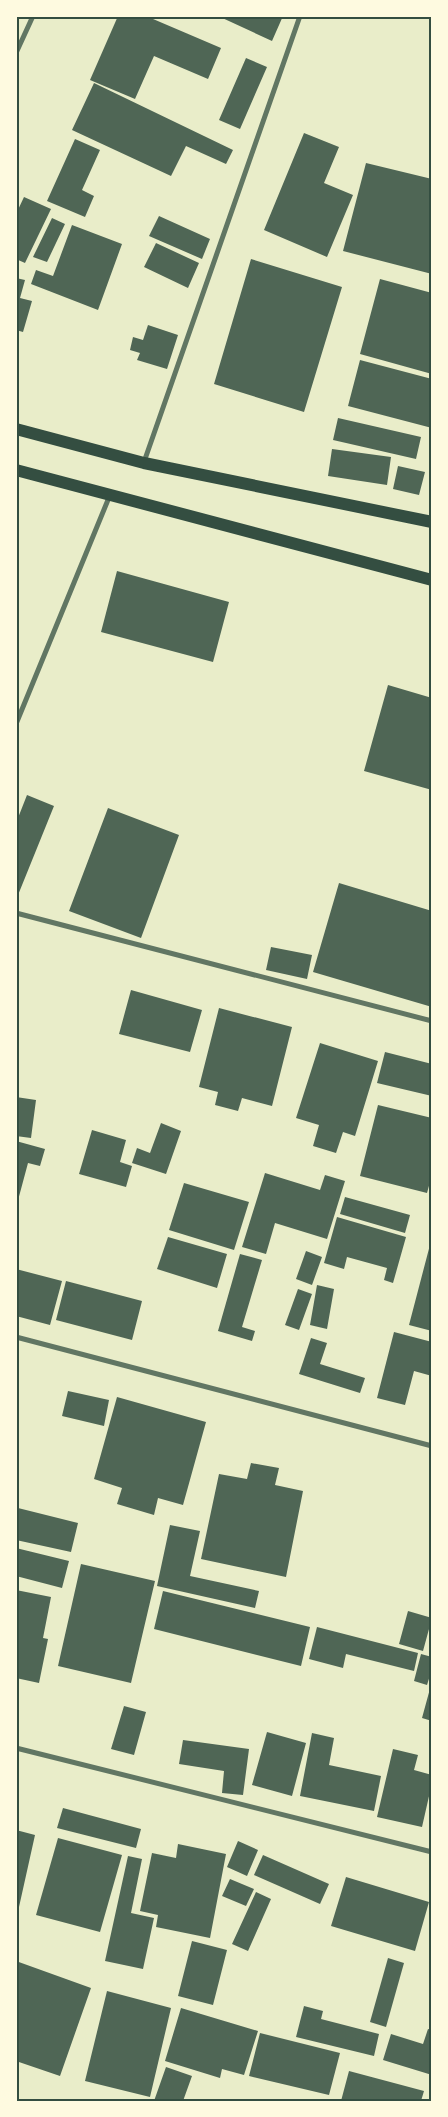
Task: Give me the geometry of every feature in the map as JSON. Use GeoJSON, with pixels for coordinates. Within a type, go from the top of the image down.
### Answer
{"type":"FeatureCollection","features":[{"type":"Feature","properties":{"kind":"main road"},"geometry":{"type":"LineString","coordinates":[[16,430],[144,462],[432,522]]}},
{"type":"Feature","properties":{"kind":"main road"},"geometry":{"type":"LineString","coordinates":[[16,470],[432,580]]}},
{"type":"Feature","properties":{"kind":"street"},"geometry":{"type":"LineString","coordinates":[[16,53],[33,16]]}},
{"type":"Feature","properties":{"kind":"street"},"geometry":{"type":"LineString","coordinates":[[144,462],[300,16]]}},
{"type":"Feature","properties":{"kind":"street"},"geometry":{"type":"LineString","coordinates":[[16,724],[111,494]]}},
{"type":"Feature","properties":{"kind":"street"},"geometry":{"type":"LineString","coordinates":[[16,913],[432,1021]]}},
{"type":"Feature","properties":{"kind":"street"},"geometry":{"type":"LineString","coordinates":[[16,1337],[432,1446]]}},
{"type":"Feature","properties":{"kind":"street"},"geometry":{"type":"LineString","coordinates":[[16,1748],[432,1852]]}},
{"type":"Feature","properties":{"kind":"building"},"geometry":{"type":"Polygon","coordinates":[[[118,16],[146,16],[221,48],[208,79],[154,56],[135,99],[90,80],[118,16]]]}},
{"type":"Feature","properties":{"kind":"building"},"geometry":{"type":"Polygon","coordinates":[[[218,16],[283,16],[272,41],[218,16]]]}},
{"type":"Feature","properties":{"kind":"building"},"geometry":{"type":"Polygon","coordinates":[[[246,58],[267,67],[240,129],[219,120],[246,58]]]}},
{"type":"Feature","properties":{"kind":"building"},"geometry":{"type":"Polygon","coordinates":[[[94,83],[233,150],[226,164],[186,146],[171,176],[72,130],[94,83]]]}},
{"type":"Feature","properties":{"kind":"building"},"geometry":{"type":"Polygon","coordinates":[[[304,133],[339,147],[324,183],[353,195],[327,257],[264,230],[304,133]]]}},
{"type":"Feature","properties":{"kind":"building"},"geometry":{"type":"Polygon","coordinates":[[[75,139],[100,150],[82,190],[94,196],[85,217],[47,201],[75,139]]]}},
{"type":"Feature","properties":{"kind":"building"},"geometry":{"type":"Polygon","coordinates":[[[366,163],[432,179],[432,274],[343,251],[366,163]]]}},
{"type":"Feature","properties":{"kind":"building"},"geometry":{"type":"Polygon","coordinates":[[[24,197],[51,209],[25,263],[16,259],[16,214],[24,197]]]}},
{"type":"Feature","properties":{"kind":"building"},"geometry":{"type":"Polygon","coordinates":[[[159,216],[210,239],[202,259],[149,236],[159,216]]]}},
{"type":"Feature","properties":{"kind":"building"},"geometry":{"type":"Polygon","coordinates":[[[52,218],[65,224],[47,262],[33,257],[52,218]]]}},
{"type":"Feature","properties":{"kind":"building"},"geometry":{"type":"Polygon","coordinates":[[[72,225],[122,244],[98,310],[31,284],[36,270],[53,276],[72,225]]]}},
{"type":"Feature","properties":{"kind":"building"},"geometry":{"type":"Polygon","coordinates":[[[156,243],[199,263],[188,288],[144,267],[156,243]]]}},
{"type":"Feature","properties":{"kind":"building"},"geometry":{"type":"Polygon","coordinates":[[[251,259],[342,287],[304,412],[214,384],[251,259]]]}},
{"type":"Feature","properties":{"kind":"building"},"geometry":{"type":"Polygon","coordinates":[[[16,278],[25,280],[20,298],[32,301],[23,332],[16,330],[16,278]]]}},
{"type":"Feature","properties":{"kind":"building"},"geometry":{"type":"Polygon","coordinates":[[[380,279],[432,293],[432,374],[360,354],[380,279]]]}},
{"type":"Feature","properties":{"kind":"building"},"geometry":{"type":"Polygon","coordinates":[[[148,325],[178,335],[167,369],[137,360],[140,353],[130,350],[133,337],[143,340],[148,325]]]}},
{"type":"Feature","properties":{"kind":"building"},"geometry":{"type":"Polygon","coordinates":[[[360,360],[432,379],[432,428],[348,406],[360,360]]]}},
{"type":"Feature","properties":{"kind":"building"},"geometry":{"type":"Polygon","coordinates":[[[338,418],[421,437],[416,459],[333,440],[338,418]]]}},
{"type":"Feature","properties":{"kind":"building"},"geometry":{"type":"Polygon","coordinates":[[[332,449],[391,457],[387,485],[328,476],[332,449]]]}},
{"type":"Feature","properties":{"kind":"building"},"geometry":{"type":"Polygon","coordinates":[[[398,466],[425,472],[419,495],[393,489],[398,466]]]}},
{"type":"Feature","properties":{"kind":"building"},"geometry":{"type":"Polygon","coordinates":[[[117,571],[229,602],[213,662],[101,632],[117,571]]]}},
{"type":"Feature","properties":{"kind":"building"},"geometry":{"type":"Polygon","coordinates":[[[388,685],[432,698],[432,790],[364,771],[388,685]]]}},
{"type":"Feature","properties":{"kind":"building"},"geometry":{"type":"Polygon","coordinates":[[[27,795],[54,806],[16,900],[16,823],[27,795]]]}},
{"type":"Feature","properties":{"kind":"building"},"geometry":{"type":"Polygon","coordinates":[[[108,808],[179,835],[141,938],[69,911],[108,808]]]}},
{"type":"Feature","properties":{"kind":"building"},"geometry":{"type":"Polygon","coordinates":[[[339,883],[432,911],[432,1007],[313,972],[339,883]]]}},
{"type":"Feature","properties":{"kind":"building"},"geometry":{"type":"Polygon","coordinates":[[[271,947],[312,955],[307,979],[266,970],[271,947]]]}},
{"type":"Feature","properties":{"kind":"building"},"geometry":{"type":"Polygon","coordinates":[[[131,990],[202,1010],[190,1052],[119,1034],[131,990]]]}},
{"type":"Feature","properties":{"kind":"building"},"geometry":{"type":"Polygon","coordinates":[[[219,1008],[292,1027],[272,1106],[242,1098],[238,1111],[215,1105],[218,1092],[199,1087],[219,1008]]]}},
{"type":"Feature","properties":{"kind":"building"},"geometry":{"type":"Polygon","coordinates":[[[320,1043],[378,1061],[355,1136],[343,1132],[336,1153],[313,1146],[319,1125],[296,1118],[320,1043]]]}},
{"type":"Feature","properties":{"kind":"building"},"geometry":{"type":"Polygon","coordinates":[[[385,1052],[432,1064],[432,1096],[377,1083],[385,1052]]]}},
{"type":"Feature","properties":{"kind":"building"},"geometry":{"type":"Polygon","coordinates":[[[16,1097],[36,1100],[31,1138],[16,1136],[16,1097]]]}},
{"type":"Feature","properties":{"kind":"building"},"geometry":{"type":"Polygon","coordinates":[[[378,1105],[432,1118],[432,1175],[427,1193],[360,1176],[378,1105]]]}},
{"type":"Feature","properties":{"kind":"building"},"geometry":{"type":"Polygon","coordinates":[[[161,1123],[181,1131],[166,1174],[132,1163],[137,1148],[150,1153],[161,1123]]]}},
{"type":"Feature","properties":{"kind":"building"},"geometry":{"type":"Polygon","coordinates":[[[92,1130],[126,1140],[120,1162],[132,1166],[126,1187],[79,1174],[92,1130]]]}},
{"type":"Feature","properties":{"kind":"building"},"geometry":{"type":"Polygon","coordinates":[[[16,1141],[45,1149],[40,1166],[28,1163],[17,1204],[16,1141]]]}},
{"type":"Feature","properties":{"kind":"building"},"geometry":{"type":"Polygon","coordinates":[[[265,1173],[320,1190],[325,1175],[345,1181],[327,1239],[275,1223],[266,1254],[242,1247],[265,1173]]]}},
{"type":"Feature","properties":{"kind":"building"},"geometry":{"type":"Polygon","coordinates":[[[184,1183],[249,1202],[234,1250],[169,1230],[184,1183]]]}},
{"type":"Feature","properties":{"kind":"building"},"geometry":{"type":"Polygon","coordinates":[[[345,1197],[410,1215],[405,1233],[340,1214],[345,1197]]]}},
{"type":"Feature","properties":{"kind":"building"},"geometry":{"type":"Polygon","coordinates":[[[337,1217],[406,1237],[393,1283],[384,1280],[387,1268],[347,1257],[344,1269],[324,1263],[337,1217]]]}},
{"type":"Feature","properties":{"kind":"building"},"geometry":{"type":"Polygon","coordinates":[[[168,1237],[227,1254],[217,1288],[157,1269],[168,1237]]]}},
{"type":"Feature","properties":{"kind":"building"},"geometry":{"type":"Polygon","coordinates":[[[432,1241],[432,1331],[409,1325],[432,1241]]]}},
{"type":"Feature","properties":{"kind":"building"},"geometry":{"type":"Polygon","coordinates":[[[306,1251],[322,1257],[312,1285],[296,1279],[306,1251]]]}},
{"type":"Feature","properties":{"kind":"building"},"geometry":{"type":"Polygon","coordinates":[[[240,1254],[262,1260],[242,1327],[255,1331],[252,1341],[218,1331],[240,1254]]]}},
{"type":"Feature","properties":{"kind":"building"},"geometry":{"type":"Polygon","coordinates":[[[16,1269],[62,1281],[50,1325],[16,1316],[16,1269]]]}},
{"type":"Feature","properties":{"kind":"building"},"geometry":{"type":"Polygon","coordinates":[[[66,1281],[142,1301],[132,1340],[56,1320],[66,1281]]]}},
{"type":"Feature","properties":{"kind":"building"},"geometry":{"type":"Polygon","coordinates":[[[317,1285],[334,1289],[327,1329],[310,1325],[317,1285]]]}},
{"type":"Feature","properties":{"kind":"building"},"geometry":{"type":"Polygon","coordinates":[[[298,1289],[312,1294],[299,1330],[285,1325],[298,1289]]]}},
{"type":"Feature","properties":{"kind":"building"},"geometry":{"type":"Polygon","coordinates":[[[394,1332],[432,1342],[432,1376],[414,1371],[405,1405],[377,1398],[394,1332]]]}},
{"type":"Feature","properties":{"kind":"building"},"geometry":{"type":"Polygon","coordinates":[[[311,1338],[327,1343],[320,1364],[365,1378],[360,1393],[299,1374],[311,1338]]]}},
{"type":"Feature","properties":{"kind":"building"},"geometry":{"type":"Polygon","coordinates":[[[68,1391],[109,1400],[104,1426],[62,1416],[68,1391]]]}},
{"type":"Feature","properties":{"kind":"building"},"geometry":{"type":"Polygon","coordinates":[[[117,1397],[206,1422],[183,1505],[158,1498],[154,1515],[117,1504],[122,1488],[94,1479],[117,1397]]]}},
{"type":"Feature","properties":{"kind":"building"},"geometry":{"type":"Polygon","coordinates":[[[251,1463],[279,1468],[275,1485],[303,1491],[286,1577],[201,1559],[219,1474],[247,1479],[251,1463]]]}},
{"type":"Feature","properties":{"kind":"building"},"geometry":{"type":"Polygon","coordinates":[[[18,1508],[78,1523],[71,1552],[16,1540],[18,1508]]]}},
{"type":"Feature","properties":{"kind":"building"},"geometry":{"type":"Polygon","coordinates":[[[170,1525],[200,1531],[190,1576],[259,1591],[255,1608],[157,1586],[170,1525]]]}},
{"type":"Feature","properties":{"kind":"building"},"geometry":{"type":"Polygon","coordinates":[[[16,1548],[69,1561],[62,1588],[16,1576],[16,1548]]]}},
{"type":"Feature","properties":{"kind":"building"},"geometry":{"type":"Polygon","coordinates":[[[81,1564],[155,1581],[131,1683],[58,1666],[81,1564]]]}},
{"type":"Feature","properties":{"kind":"building"},"geometry":{"type":"Polygon","coordinates":[[[16,1590],[51,1597],[43,1638],[48,1639],[39,1683],[16,1678],[16,1590]]]}},
{"type":"Feature","properties":{"kind":"building"},"geometry":{"type":"Polygon","coordinates":[[[163,1591],[310,1627],[301,1666],[154,1629],[163,1591]]]}},
{"type":"Feature","properties":{"kind":"building"},"geometry":{"type":"Polygon","coordinates":[[[408,1611],[432,1618],[423,1651],[399,1644],[408,1611]]]}},
{"type":"Feature","properties":{"kind":"building"},"geometry":{"type":"Polygon","coordinates":[[[317,1627],[418,1653],[414,1671],[346,1654],[343,1668],[309,1659],[317,1627]]]}},
{"type":"Feature","properties":{"kind":"building"},"geometry":{"type":"Polygon","coordinates":[[[421,1654],[432,1657],[432,1669],[427,1685],[414,1681],[421,1654]]]}},
{"type":"Feature","properties":{"kind":"building"},"geometry":{"type":"Polygon","coordinates":[[[432,1685],[432,1721],[422,1718],[432,1685]]]}},
{"type":"Feature","properties":{"kind":"building"},"geometry":{"type":"Polygon","coordinates":[[[124,1706],[146,1712],[134,1755],[111,1749],[124,1706]]]}},
{"type":"Feature","properties":{"kind":"building"},"geometry":{"type":"Polygon","coordinates":[[[267,1732],[306,1743],[292,1796],[252,1785],[267,1732]]]}},
{"type":"Feature","properties":{"kind":"building"},"geometry":{"type":"Polygon","coordinates":[[[312,1733],[334,1738],[329,1765],[381,1776],[374,1811],[300,1796],[312,1733]]]}},
{"type":"Feature","properties":{"kind":"building"},"geometry":{"type":"Polygon","coordinates":[[[183,1740],[249,1749],[243,1795],[222,1793],[224,1771],[179,1764],[183,1740]]]}},
{"type":"Feature","properties":{"kind":"building"},"geometry":{"type":"Polygon","coordinates":[[[393,1749],[418,1755],[414,1770],[432,1775],[432,1783],[422,1827],[377,1817],[393,1749]]]}},
{"type":"Feature","properties":{"kind":"building"},"geometry":{"type":"Polygon","coordinates":[[[63,1808],[141,1829],[136,1848],[57,1828],[63,1808]]]}},
{"type":"Feature","properties":{"kind":"building"},"geometry":{"type":"Polygon","coordinates":[[[16,1830],[35,1835],[17,1916],[16,1916],[16,1830]]]}},
{"type":"Feature","properties":{"kind":"building"},"geometry":{"type":"Polygon","coordinates":[[[58,1838],[122,1855],[100,1932],[36,1915],[58,1838]]]}},
{"type":"Feature","properties":{"kind":"building"},"geometry":{"type":"Polygon","coordinates":[[[238,1841],[258,1850],[247,1876],[227,1867],[238,1841]]]}},
{"type":"Feature","properties":{"kind":"building"},"geometry":{"type":"Polygon","coordinates":[[[178,1844],[226,1854],[210,1938],[156,1927],[158,1915],[140,1911],[152,1853],[176,1858],[178,1844]]]}},
{"type":"Feature","properties":{"kind":"building"},"geometry":{"type":"Polygon","coordinates":[[[263,1855],[329,1884],[320,1904],[254,1875],[263,1855]]]}},
{"type":"Feature","properties":{"kind":"building"},"geometry":{"type":"Polygon","coordinates":[[[128,1856],[142,1859],[131,1913],[154,1918],[143,1969],[105,1961],[128,1856]]]}},
{"type":"Feature","properties":{"kind":"building"},"geometry":{"type":"Polygon","coordinates":[[[346,1877],[429,1902],[415,1951],[331,1926],[346,1877]]]}},
{"type":"Feature","properties":{"kind":"building"},"geometry":{"type":"Polygon","coordinates":[[[230,1879],[254,1889],[246,1906],[222,1896],[230,1879]]]}},
{"type":"Feature","properties":{"kind":"building"},"geometry":{"type":"Polygon","coordinates":[[[256,1892],[271,1899],[248,1951],[232,1944],[256,1892]]]}},
{"type":"Feature","properties":{"kind":"building"},"geometry":{"type":"Polygon","coordinates":[[[192,1941],[227,1950],[213,2005],[178,1996],[192,1941]]]}},
{"type":"Feature","properties":{"kind":"building"},"geometry":{"type":"Polygon","coordinates":[[[388,1958],[404,1963],[386,2027],[370,2022],[388,1958]]]}},
{"type":"Feature","properties":{"kind":"building"},"geometry":{"type":"Polygon","coordinates":[[[16,1961],[91,1988],[60,2076],[16,2061],[16,1961]]]}},
{"type":"Feature","properties":{"kind":"building"},"geometry":{"type":"Polygon","coordinates":[[[107,1991],[171,2008],[150,2097],[85,2081],[107,1991]]]}},
{"type":"Feature","properties":{"kind":"building"},"geometry":{"type":"Polygon","coordinates":[[[304,2006],[323,2011],[321,2019],[379,2034],[374,2056],[296,2037],[304,2006]]]}},
{"type":"Feature","properties":{"kind":"building"},"geometry":{"type":"Polygon","coordinates":[[[181,2008],[258,2031],[244,2075],[222,2069],[220,2078],[165,2061],[181,2008]]]}},
{"type":"Feature","properties":{"kind":"building"},"geometry":{"type":"Polygon","coordinates":[[[428,2029],[432,2030],[432,2075],[383,2060],[391,2034],[423,2044],[428,2029]]]}},
{"type":"Feature","properties":{"kind":"building"},"geometry":{"type":"Polygon","coordinates":[[[260,2033],[340,2053],[329,2095],[249,2076],[260,2033]]]}},
{"type":"Feature","properties":{"kind":"building"},"geometry":{"type":"Polygon","coordinates":[[[166,2067],[192,2076],[183,2101],[154,2101],[166,2067]]]}},
{"type":"Feature","properties":{"kind":"building"},"geometry":{"type":"Polygon","coordinates":[[[349,2071],[424,2091],[421,2101],[341,2101],[349,2071]]]}}]}
